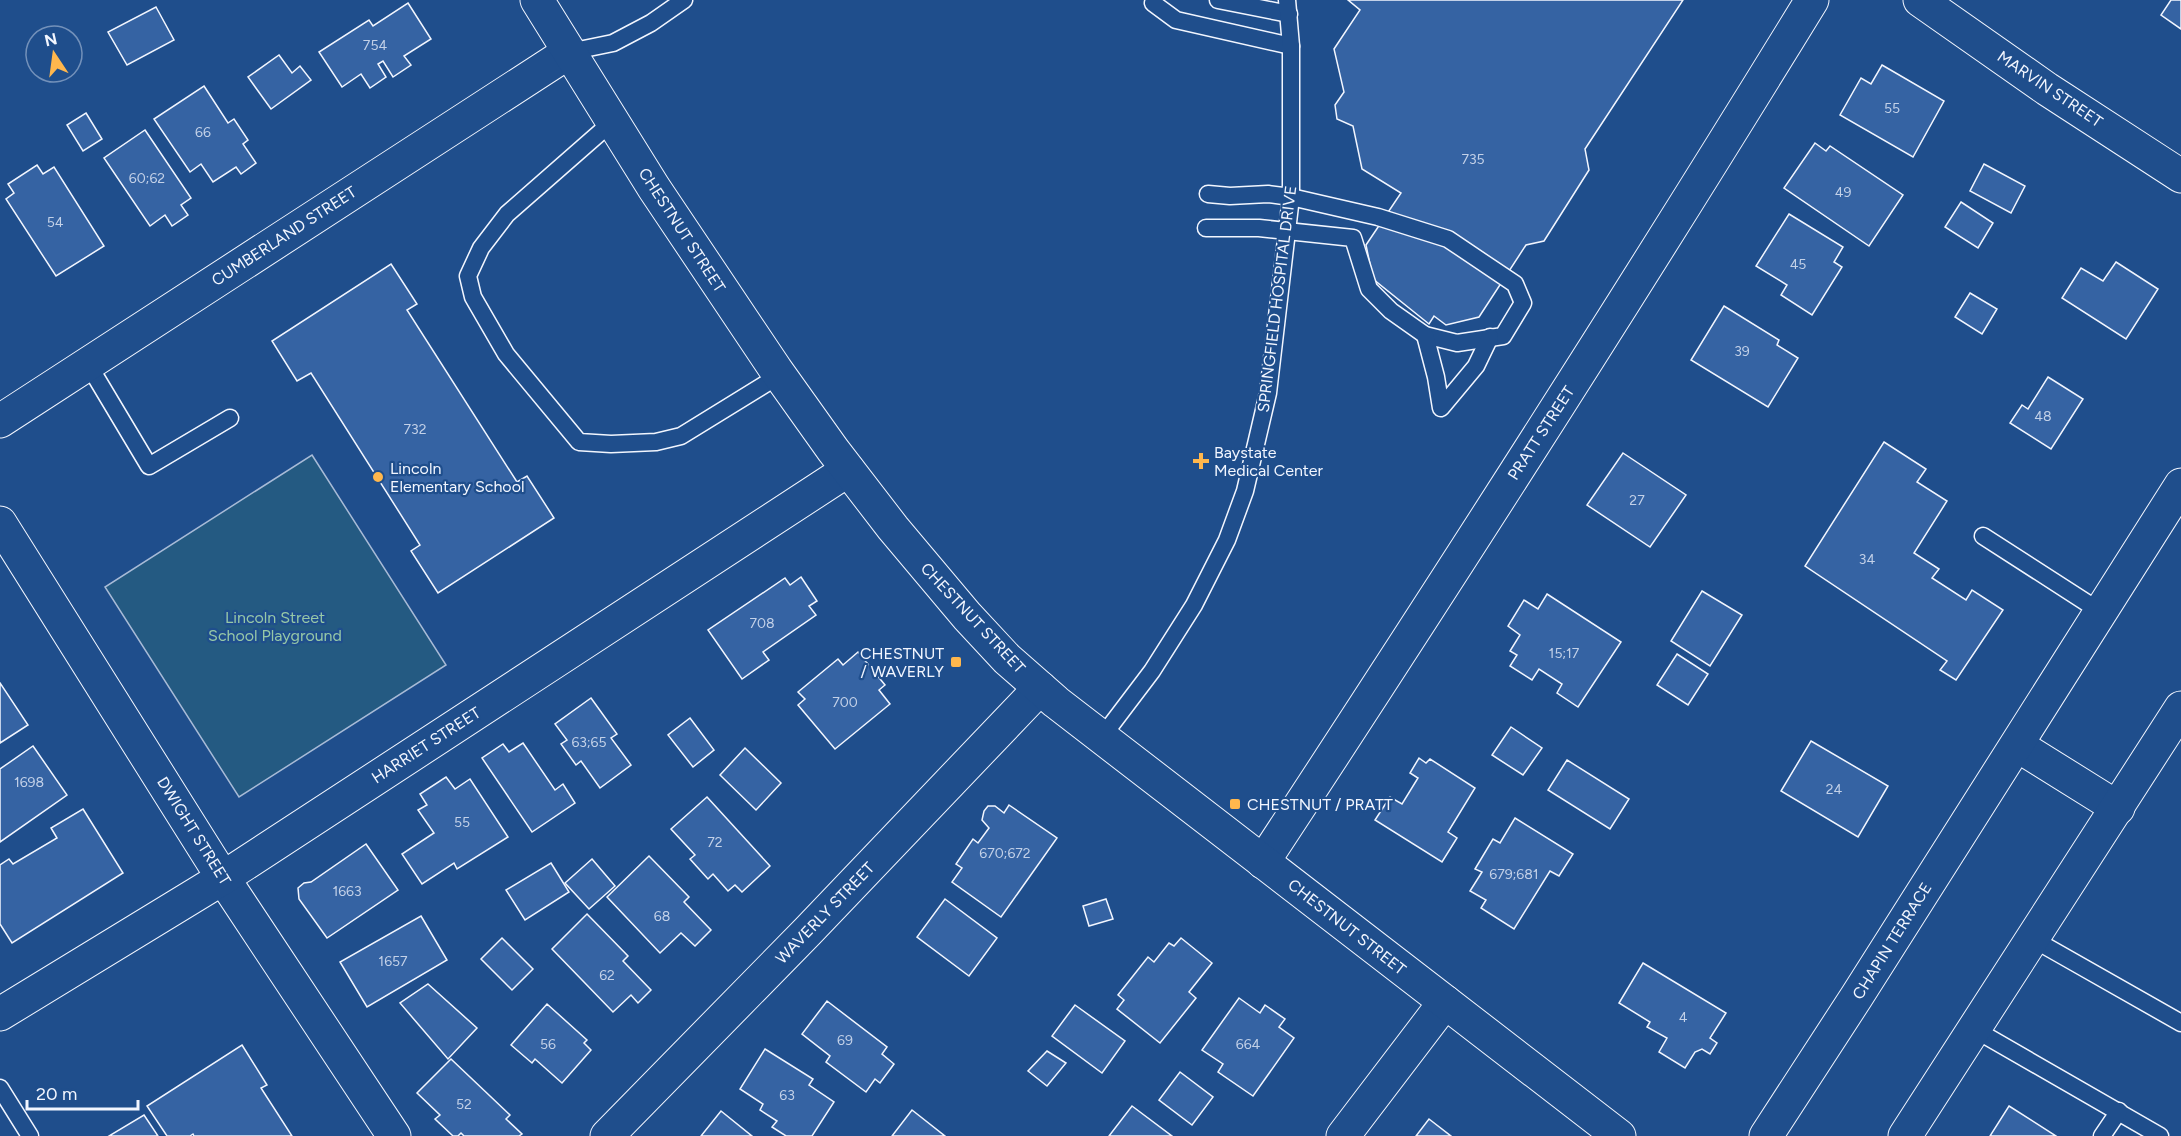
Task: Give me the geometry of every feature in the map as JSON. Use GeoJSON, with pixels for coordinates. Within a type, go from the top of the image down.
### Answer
{"type":"FeatureCollection","features":[{"type":"Feature","properties":{"kind":"street","name":"CHESTNUT STREET"},"geometry":{"type":"LineString","coordinates":[[537,0],[612,122],[780,375],[893,528],[967,616],[1007,659],[1056,702],[1619,1136]]}},
{"type":"Feature","properties":{"kind":"street","name":"PRATT STREET"},"geometry":{"type":"LineString","coordinates":[[1263,862],[1379,686],[1683,210],[1812,0]]}},
{"type":"Feature","properties":{"kind":"street","name":"MARVIN STREET"},"geometry":{"type":"LineString","coordinates":[[1920,0],[2048,89],[2181,176]]}},
{"type":"Feature","properties":{"kind":"street","name":"CUMBERLAND STREET"},"geometry":{"type":"LineString","coordinates":[[0,421],[568,52]]}},
{"type":"Feature","properties":{"kind":"street","name":"HARRIET STREET"},"geometry":{"type":"LineString","coordinates":[[0,1014],[223,878],[848,470]]}},
{"type":"Feature","properties":{"kind":"street","name":"CHAPIN TERRACE"},"geometry":{"type":"LineString","coordinates":[[1766,1136],[2181,485]]}},
{"type":"Feature","properties":{"kind":"street","name":"DWIGHT STREET"},"geometry":{"type":"LineString","coordinates":[[0,523],[223,878],[394,1136]]}},
{"type":"Feature","properties":{"kind":"street","name":"WAVERLY STREET"},"geometry":{"type":"LineString","coordinates":[[607,1136],[808,931],[1040,688]]}},
{"type":"Feature","properties":{"kind":"street"},"geometry":{"type":"LineString","coordinates":[[1905,1136],[2181,708]]}},
{"type":"Feature","properties":{"kind":"street"},"geometry":{"type":"LineString","coordinates":[[2017,745],[2118,808]]}},
{"type":"Feature","properties":{"kind":"street"},"geometry":{"type":"LineString","coordinates":[[1343,1136],[1445,1002]]}},
{"type":"Feature","properties":{"kind":"lane"},"geometry":{"type":"LineString","coordinates":[[568,52],[613,43],[651,23],[684,0]]}},
{"type":"Feature","properties":{"kind":"lane"},"geometry":{"type":"LineString","coordinates":[[1167,0],[1153,3],[1176,20],[1291,46]]}},
{"type":"Feature","properties":{"kind":"lane"},"geometry":{"type":"LineString","coordinates":[[1218,0],[1288,7]]}},
{"type":"Feature","properties":{"kind":"lane","name":"SPRINGFIELD HOSPITAL DRIVE"},"geometry":{"type":"LineString","coordinates":[[1102,737],[1152,671],[1194,605],[1227,540],[1245,491],[1268,393],[1292,197],[1291,46],[1288,7]]}},
{"type":"Feature","properties":{"kind":"lane"},"geometry":{"type":"LineString","coordinates":[[612,122],[507,214],[481,248],[468,276],[473,297],[506,354],[579,442],[610,444],[656,442],[681,436],[780,375]]}},
{"type":"Feature","properties":{"kind":"lane"},"geometry":{"type":"LineString","coordinates":[[1208,194],[1230,196],[1268,194],[1292,197],[1363,213],[1448,239],[1515,284],[1523,303],[1503,336],[1457,343],[1425,335],[1391,311],[1369,289],[1353,238],[1363,213]]}},
{"type":"Feature","properties":{"kind":"lane"},"geometry":{"type":"LineString","coordinates":[[1206,228],[1259,228],[1353,238]]}},
{"type":"Feature","properties":{"kind":"lane"},"geometry":{"type":"LineString","coordinates":[[1425,335],[1437,377],[1441,408],[1476,366],[1490,337]]}},
{"type":"Feature","properties":{"kind":"lane"},"geometry":{"type":"LineString","coordinates":[[88,364],[149,466],[230,418]]}},
{"type":"Feature","properties":{"kind":"lane"},"geometry":{"type":"LineString","coordinates":[[1983,536],[2101,612]]}},
{"type":"Feature","properties":{"kind":"lane"},"geometry":{"type":"LineString","coordinates":[[2033,939],[2181,1023]]}},
{"type":"Feature","properties":{"kind":"lane"},"geometry":{"type":"LineString","coordinates":[[1974,1029],[2160,1136]]}},
{"type":"Feature","properties":{"kind":"lane"},"geometry":{"type":"LineString","coordinates":[[0,1088],[30,1136]]}},
{"type":"Feature","properties":{"kind":"lane"},"geometry":{"type":"LineString","coordinates":[[2102,1136],[2119,1111]]}},
{"type":"Feature","properties":{"kind":"green space","name":"Lincoln Street School Playground"},"geometry":{"type":"Polygon","coordinates":[[[312,455],[446,665],[239,797],[105,587],[312,455]]]}},
{"type":"Feature","properties":{"kind":"building"},"geometry":{"type":"Polygon","coordinates":[[[1348,0],[1683,0],[1585,149],[1589,170],[1544,241],[1526,245],[1479,317],[1446,325],[1434,316],[1429,324],[1373,279],[1366,245],[1401,193],[1362,169],[1353,126],[1337,119],[1335,105],[1344,92],[1334,49],[1360,10],[1348,0]]]}},
{"type":"Feature","properties":{"kind":"building"},"geometry":{"type":"Polygon","coordinates":[[[2171,0],[2181,0],[2181,29],[2161,15],[2171,0]]]}},
{"type":"Feature","properties":{"kind":"building"},"geometry":{"type":"Polygon","coordinates":[[[408,3],[431,39],[404,56],[411,65],[393,77],[383,61],[378,64],[386,77],[370,88],[361,74],[342,87],[319,52],[369,20],[373,26],[408,3]]]}},
{"type":"Feature","properties":{"kind":"building"},"geometry":{"type":"Polygon","coordinates":[[[156,7],[174,40],[127,65],[108,32],[156,7]]]}},
{"type":"Feature","properties":{"kind":"building"},"geometry":{"type":"Polygon","coordinates":[[[279,55],[292,73],[300,66],[311,80],[271,109],[248,77],[279,55]]]}},
{"type":"Feature","properties":{"kind":"building"},"geometry":{"type":"Polygon","coordinates":[[[1882,65],[1944,101],[1913,157],[1840,115],[1861,78],[1871,84],[1882,65]]]}},
{"type":"Feature","properties":{"kind":"building"},"geometry":{"type":"Polygon","coordinates":[[[204,86],[228,123],[234,119],[248,140],[243,144],[256,163],[241,174],[236,167],[213,182],[201,164],[190,172],[154,119],[204,86]]]}},
{"type":"Feature","properties":{"kind":"building"},"geometry":{"type":"Polygon","coordinates":[[[86,113],[102,139],[83,151],[67,125],[86,113]]]}},
{"type":"Feature","properties":{"kind":"building"},"geometry":{"type":"Polygon","coordinates":[[[145,130],[191,198],[181,205],[188,215],[172,226],[165,215],[150,226],[104,158],[145,130]]]}},
{"type":"Feature","properties":{"kind":"building"},"geometry":{"type":"Polygon","coordinates":[[[1815,143],[1826,151],[1830,146],[1903,195],[1869,246],[1784,188],[1815,143]]]}},
{"type":"Feature","properties":{"kind":"building"},"geometry":{"type":"Polygon","coordinates":[[[1984,164],[2025,186],[2011,213],[1970,191],[1984,164]]]}},
{"type":"Feature","properties":{"kind":"building"},"geometry":{"type":"Polygon","coordinates":[[[37,165],[43,174],[54,167],[104,246],[56,276],[6,199],[14,193],[8,184],[37,165]]]}},
{"type":"Feature","properties":{"kind":"building"},"geometry":{"type":"Polygon","coordinates":[[[1961,202],[1993,223],[1978,248],[1945,227],[1961,202]]]}},
{"type":"Feature","properties":{"kind":"building"},"geometry":{"type":"Polygon","coordinates":[[[1789,214],[1843,247],[1834,262],[1842,267],[1812,315],[1781,295],[1787,285],[1756,266],[1789,214]]]}},
{"type":"Feature","properties":{"kind":"building"},"geometry":{"type":"Polygon","coordinates":[[[2116,262],[2158,289],[2126,339],[2062,298],[2081,268],[2103,281],[2116,262]]]}},
{"type":"Feature","properties":{"kind":"building"},"geometry":{"type":"Polygon","coordinates":[[[391,264],[417,304],[407,310],[517,482],[527,476],[554,518],[438,593],[411,551],[420,545],[311,373],[297,381],[272,341],[391,264]]]}},
{"type":"Feature","properties":{"kind":"building"},"geometry":{"type":"Polygon","coordinates":[[[1970,293],[1997,309],[1982,334],[1955,317],[1970,293]]]}},
{"type":"Feature","properties":{"kind":"building"},"geometry":{"type":"Polygon","coordinates":[[[1724,306],[1779,340],[1777,345],[1798,358],[1768,407],[1691,360],[1724,306]]]}},
{"type":"Feature","properties":{"kind":"building"},"geometry":{"type":"Polygon","coordinates":[[[2048,377],[2083,399],[2051,449],[2010,423],[2022,405],[2028,409],[2048,377]]]}},
{"type":"Feature","properties":{"kind":"building"},"geometry":{"type":"Polygon","coordinates":[[[1884,442],[1926,469],[1917,482],[1947,501],[1914,553],[1939,569],[1932,578],[1966,600],[1972,590],[2003,610],[1956,680],[1940,670],[1947,661],[1805,566],[1884,442]]]}},
{"type":"Feature","properties":{"kind":"building"},"geometry":{"type":"Polygon","coordinates":[[[1623,453],[1686,495],[1650,547],[1587,505],[1623,453]]]}},
{"type":"Feature","properties":{"kind":"building"},"geometry":{"type":"Polygon","coordinates":[[[801,577],[817,601],[809,606],[816,615],[763,652],[769,660],[742,679],[708,630],[785,578],[790,585],[801,577]]]}},
{"type":"Feature","properties":{"kind":"building"},"geometry":{"type":"Polygon","coordinates":[[[1702,591],[1742,615],[1710,666],[1671,641],[1702,591]]]}},
{"type":"Feature","properties":{"kind":"building"},"geometry":{"type":"Polygon","coordinates":[[[1547,594],[1621,642],[1578,707],[1557,693],[1562,684],[1539,669],[1532,680],[1510,666],[1517,655],[1510,651],[1520,635],[1508,626],[1524,600],[1538,609],[1547,594]]]}},
{"type":"Feature","properties":{"kind":"building"},"geometry":{"type":"Polygon","coordinates":[[[858,652],[885,685],[879,690],[890,704],[835,749],[798,705],[805,699],[798,692],[838,659],[843,665],[858,652]]]}},
{"type":"Feature","properties":{"kind":"building"},"geometry":{"type":"Polygon","coordinates":[[[1677,654],[1708,674],[1688,705],[1657,685],[1677,654]]]}},
{"type":"Feature","properties":{"kind":"building"},"geometry":{"type":"Polygon","coordinates":[[[0,683],[28,725],[0,743],[0,683]]]}},
{"type":"Feature","properties":{"kind":"building"},"geometry":{"type":"Polygon","coordinates":[[[591,698],[617,734],[611,738],[631,765],[600,788],[581,761],[576,765],[561,744],[567,740],[555,724],[591,698]]]}},
{"type":"Feature","properties":{"kind":"building"},"geometry":{"type":"Polygon","coordinates":[[[690,718],[714,750],[693,767],[668,735],[690,718]]]}},
{"type":"Feature","properties":{"kind":"building"},"geometry":{"type":"Polygon","coordinates":[[[1511,727],[1542,748],[1523,775],[1492,755],[1511,727]]]}},
{"type":"Feature","properties":{"kind":"building"},"geometry":{"type":"Polygon","coordinates":[[[1811,741],[1888,786],[1858,837],[1781,791],[1811,741]]]}},
{"type":"Feature","properties":{"kind":"building"},"geometry":{"type":"Polygon","coordinates":[[[523,743],[555,790],[563,784],[575,803],[532,832],[482,758],[503,744],[509,752],[523,743]]]}},
{"type":"Feature","properties":{"kind":"building"},"geometry":{"type":"Polygon","coordinates":[[[33,746],[67,795],[0,842],[0,769],[33,746]]]}},
{"type":"Feature","properties":{"kind":"building"},"geometry":{"type":"Polygon","coordinates":[[[745,748],[781,783],[756,810],[720,775],[745,748]]]}},
{"type":"Feature","properties":{"kind":"building"},"geometry":{"type":"Polygon","coordinates":[[[1419,758],[1426,763],[1430,759],[1475,788],[1448,832],[1457,838],[1442,862],[1375,820],[1390,797],[1402,804],[1418,778],[1410,773],[1419,758]]]}},
{"type":"Feature","properties":{"kind":"building"},"geometry":{"type":"Polygon","coordinates":[[[1567,760],[1629,799],[1610,829],[1548,790],[1567,760]]]}},
{"type":"Feature","properties":{"kind":"building"},"geometry":{"type":"Polygon","coordinates":[[[446,777],[455,789],[470,779],[508,837],[457,869],[454,863],[422,884],[402,854],[434,833],[418,810],[427,805],[420,794],[446,777]]]}},
{"type":"Feature","properties":{"kind":"building"},"geometry":{"type":"Polygon","coordinates":[[[707,797],[770,866],[742,892],[735,885],[728,891],[713,874],[708,879],[690,859],[695,855],[671,829],[707,797]]]}},
{"type":"Feature","properties":{"kind":"building"},"geometry":{"type":"Polygon","coordinates":[[[1009,805],[1057,838],[1001,917],[952,882],[962,868],[956,864],[973,839],[978,843],[989,828],[982,820],[984,811],[988,806],[995,806],[1004,813],[1009,805]]]}},
{"type":"Feature","properties":{"kind":"building"},"geometry":{"type":"Polygon","coordinates":[[[83,809],[123,873],[12,943],[0,924],[0,865],[9,859],[13,864],[57,838],[51,828],[83,809]]]}},
{"type":"Feature","properties":{"kind":"building"},"geometry":{"type":"Polygon","coordinates":[[[1515,818],[1573,854],[1559,876],[1550,871],[1514,929],[1481,908],[1486,900],[1470,891],[1482,872],[1475,869],[1493,839],[1500,843],[1515,818]]]}},
{"type":"Feature","properties":{"kind":"building"},"geometry":{"type":"Polygon","coordinates":[[[366,844],[398,890],[327,938],[299,899],[298,888],[304,883],[311,882],[366,844]]]}},
{"type":"Feature","properties":{"kind":"building"},"geometry":{"type":"Polygon","coordinates":[[[649,856],[689,897],[684,902],[711,930],[695,946],[681,933],[660,953],[607,897],[649,856]]]}},
{"type":"Feature","properties":{"kind":"building"},"geometry":{"type":"Polygon","coordinates":[[[592,859],[615,886],[589,909],[565,883],[592,859]]]}},
{"type":"Feature","properties":{"kind":"building"},"geometry":{"type":"Polygon","coordinates":[[[551,863],[569,892],[525,920],[506,890],[551,863]]]}},
{"type":"Feature","properties":{"kind":"building"},"geometry":{"type":"Polygon","coordinates":[[[945,899],[997,938],[969,976],[917,937],[945,899]]]}},
{"type":"Feature","properties":{"kind":"building"},"geometry":{"type":"Polygon","coordinates":[[[1106,899],[1113,919],[1089,926],[1083,906],[1106,899]]]}},
{"type":"Feature","properties":{"kind":"building"},"geometry":{"type":"Polygon","coordinates":[[[587,914],[628,956],[623,961],[651,990],[638,1003],[631,995],[613,1012],[552,949],[587,914]]]}},
{"type":"Feature","properties":{"kind":"building"},"geometry":{"type":"Polygon","coordinates":[[[421,916],[447,960],[367,1007],[340,962],[421,916]]]}},
{"type":"Feature","properties":{"kind":"building"},"geometry":{"type":"Polygon","coordinates":[[[502,938],[533,969],[512,990],[481,959],[502,938]]]}},
{"type":"Feature","properties":{"kind":"building"},"geometry":{"type":"Polygon","coordinates":[[[1181,938],[1212,963],[1189,992],[1196,998],[1160,1043],[1117,1009],[1124,1000],[1118,995],[1148,957],[1154,962],[1169,943],[1174,946],[1181,938]]]}},
{"type":"Feature","properties":{"kind":"building"},"geometry":{"type":"Polygon","coordinates":[[[1643,963],[1726,1013],[1710,1038],[1717,1043],[1710,1054],[1702,1049],[1695,1052],[1685,1068],[1659,1052],[1667,1038],[1647,1027],[1650,1022],[1619,1003],[1643,963]]]}},
{"type":"Feature","properties":{"kind":"building"},"geometry":{"type":"Polygon","coordinates":[[[428,984],[477,1028],[448,1059],[400,1003],[428,984]]]}},
{"type":"Feature","properties":{"kind":"building"},"geometry":{"type":"Polygon","coordinates":[[[1239,998],[1260,1013],[1265,1005],[1285,1019],[1279,1027],[1294,1038],[1253,1096],[1218,1072],[1223,1064],[1202,1050],[1239,998]]]}},
{"type":"Feature","properties":{"kind":"building"},"geometry":{"type":"Polygon","coordinates":[[[827,1001],[887,1047],[882,1054],[894,1064],[880,1083],[875,1079],[866,1092],[826,1062],[830,1056],[802,1034],[827,1001]]]}},
{"type":"Feature","properties":{"kind":"building"},"geometry":{"type":"Polygon","coordinates":[[[547,1004],[587,1040],[584,1043],[591,1050],[562,1083],[535,1059],[532,1063],[511,1045],[547,1004]]]}},
{"type":"Feature","properties":{"kind":"building"},"geometry":{"type":"Polygon","coordinates":[[[1075,1005],[1125,1041],[1102,1073],[1052,1036],[1075,1005]]]}},
{"type":"Feature","properties":{"kind":"building"},"geometry":{"type":"Polygon","coordinates":[[[242,1045],[267,1085],[261,1088],[292,1136],[194,1136],[193,1134],[167,1136],[147,1106],[242,1045]]]}},
{"type":"Feature","properties":{"kind":"building"},"geometry":{"type":"Polygon","coordinates":[[[765,1049],[813,1079],[809,1085],[834,1102],[812,1136],[786,1136],[772,1127],[777,1121],[760,1110],[763,1104],[740,1089],[765,1049]]]}},
{"type":"Feature","properties":{"kind":"building"},"geometry":{"type":"Polygon","coordinates":[[[1047,1051],[1066,1063],[1047,1086],[1028,1071],[1047,1051]]]}},
{"type":"Feature","properties":{"kind":"building"},"geometry":{"type":"Polygon","coordinates":[[[451,1059],[510,1115],[506,1119],[522,1134],[519,1136],[464,1136],[461,1133],[453,1136],[435,1119],[440,1115],[417,1093],[451,1059]]]}},
{"type":"Feature","properties":{"kind":"building"},"geometry":{"type":"Polygon","coordinates":[[[1180,1072],[1213,1097],[1192,1125],[1159,1100],[1180,1072]]]}},
{"type":"Feature","properties":{"kind":"building"},"geometry":{"type":"Polygon","coordinates":[[[1132,1106],[1172,1136],[1109,1136],[1132,1106]]]}},
{"type":"Feature","properties":{"kind":"building"},"geometry":{"type":"Polygon","coordinates":[[[2009,1106],[2056,1136],[1990,1136],[2009,1106]]]}},
{"type":"Feature","properties":{"kind":"building"},"geometry":{"type":"Polygon","coordinates":[[[912,1110],[945,1136],[892,1136],[912,1110]]]}},
{"type":"Feature","properties":{"kind":"building"},"geometry":{"type":"Polygon","coordinates":[[[721,1111],[752,1136],[701,1136],[721,1111]]]}},
{"type":"Feature","properties":{"kind":"building"},"geometry":{"type":"Polygon","coordinates":[[[144,1115],[158,1136],[109,1136],[144,1115]]]}},
{"type":"Feature","properties":{"kind":"building"},"geometry":{"type":"Polygon","coordinates":[[[1429,1119],[1451,1136],[1416,1136],[1429,1119]]]}},
{"type":"Feature","properties":{"kind":"place","name":"Baystate Medical Center"},"geometry":{"type":"Point","coordinates":[1201,461]}},
{"type":"Feature","properties":{"kind":"place","name":"Lincoln Elementary School"},"geometry":{"type":"Point","coordinates":[378,477]}},
{"type":"Feature","properties":{"kind":"place","name":"CHESTNUT / WAVERLY"},"geometry":{"type":"Point","coordinates":[956,662]}},
{"type":"Feature","properties":{"kind":"place","name":"CHESTNUT / PRATT"},"geometry":{"type":"Point","coordinates":[1235,804]}}]}
